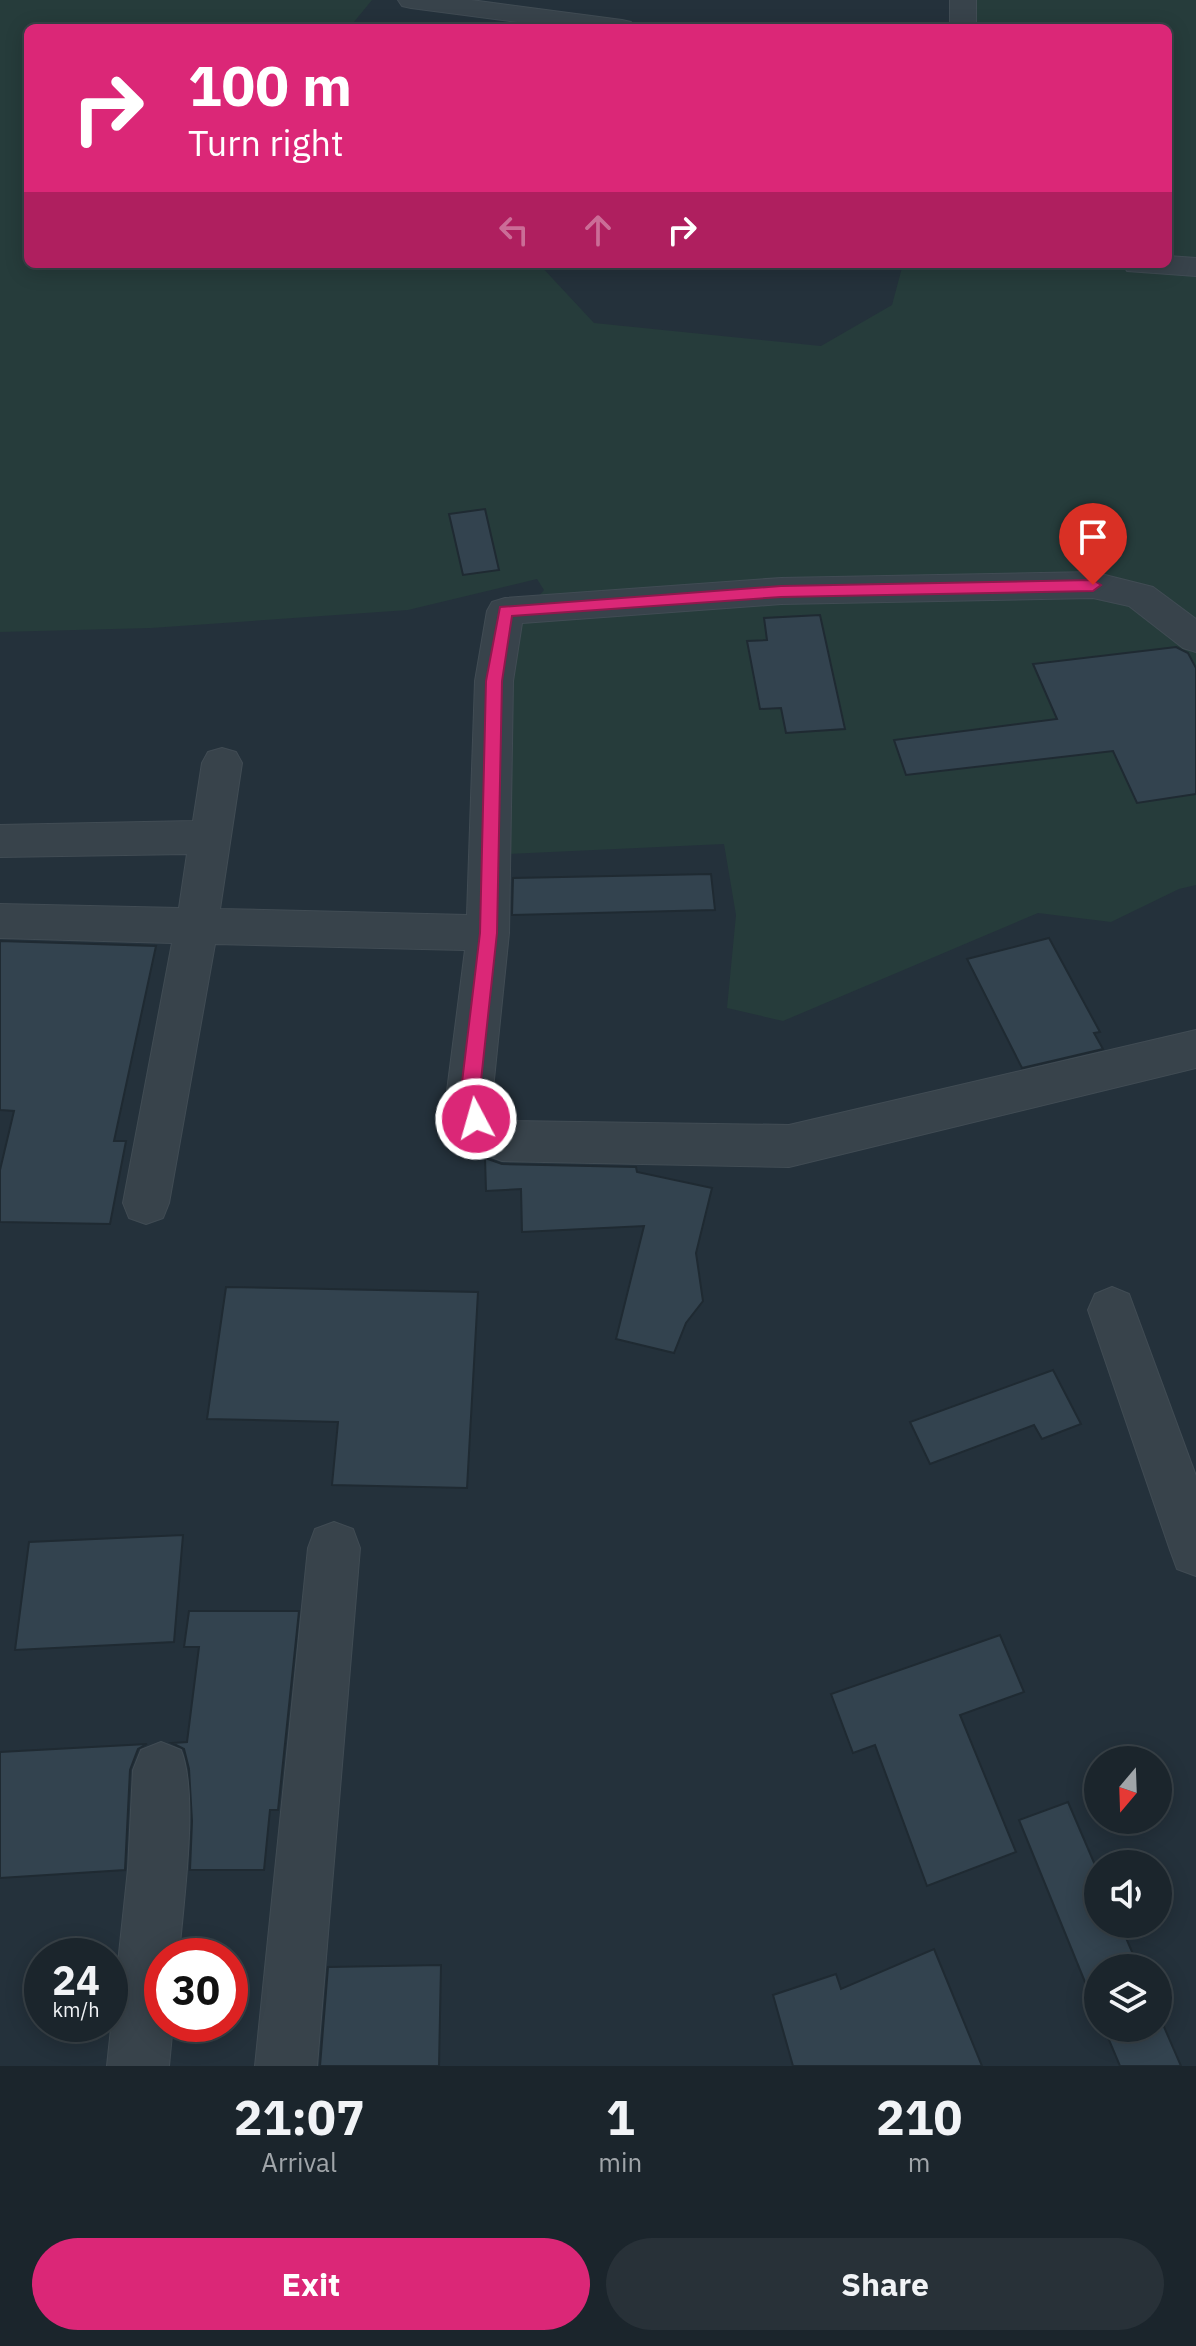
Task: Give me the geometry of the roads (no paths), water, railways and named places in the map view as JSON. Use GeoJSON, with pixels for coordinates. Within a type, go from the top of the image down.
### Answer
{"type":"FeatureCollection","features":[{"type":"Feature","properties":{"kind":"street"},"geometry":{"type":"LineString","coordinates":[[411,0],[592,24]]}},
{"type":"Feature","properties":{"kind":"street"},"geometry":{"type":"LineString","coordinates":[[963,0],[963,24]]}},
{"type":"Feature","properties":{"kind":"street"},"geometry":{"type":"LineString","coordinates":[[1172,266],[1196,267]]}},
{"type":"Feature","properties":{"kind":"street"},"geometry":{"type":"LineString","coordinates":[[1196,638],[1140,596],[1093,585],[781,591],[505,611],[494,681],[488,933],[469,1099],[476,1119],[502,1141],[789,1146],[1196,1049]]}},
{"type":"Feature","properties":{"kind":"street"},"geometry":{"type":"LineString","coordinates":[[146,1203],[197,924],[222,763]]}},
{"type":"Feature","properties":{"kind":"street"},"geometry":{"type":"LineString","coordinates":[[0,841],[211,837]]}},
{"type":"Feature","properties":{"kind":"street"},"geometry":{"type":"LineString","coordinates":[[0,921],[488,933]]}},
{"type":"Feature","properties":{"kind":"street"},"geometry":{"type":"LineString","coordinates":[[1112,1310],[1196,1550]]}},
{"type":"Feature","properties":{"kind":"street"},"geometry":{"type":"LineString","coordinates":[[286,2066],[334,1548]]}},
{"type":"Feature","properties":{"kind":"street"},"geometry":{"type":"LineString","coordinates":[[138,2066],[157,1869],[161,1770]]}}]}
